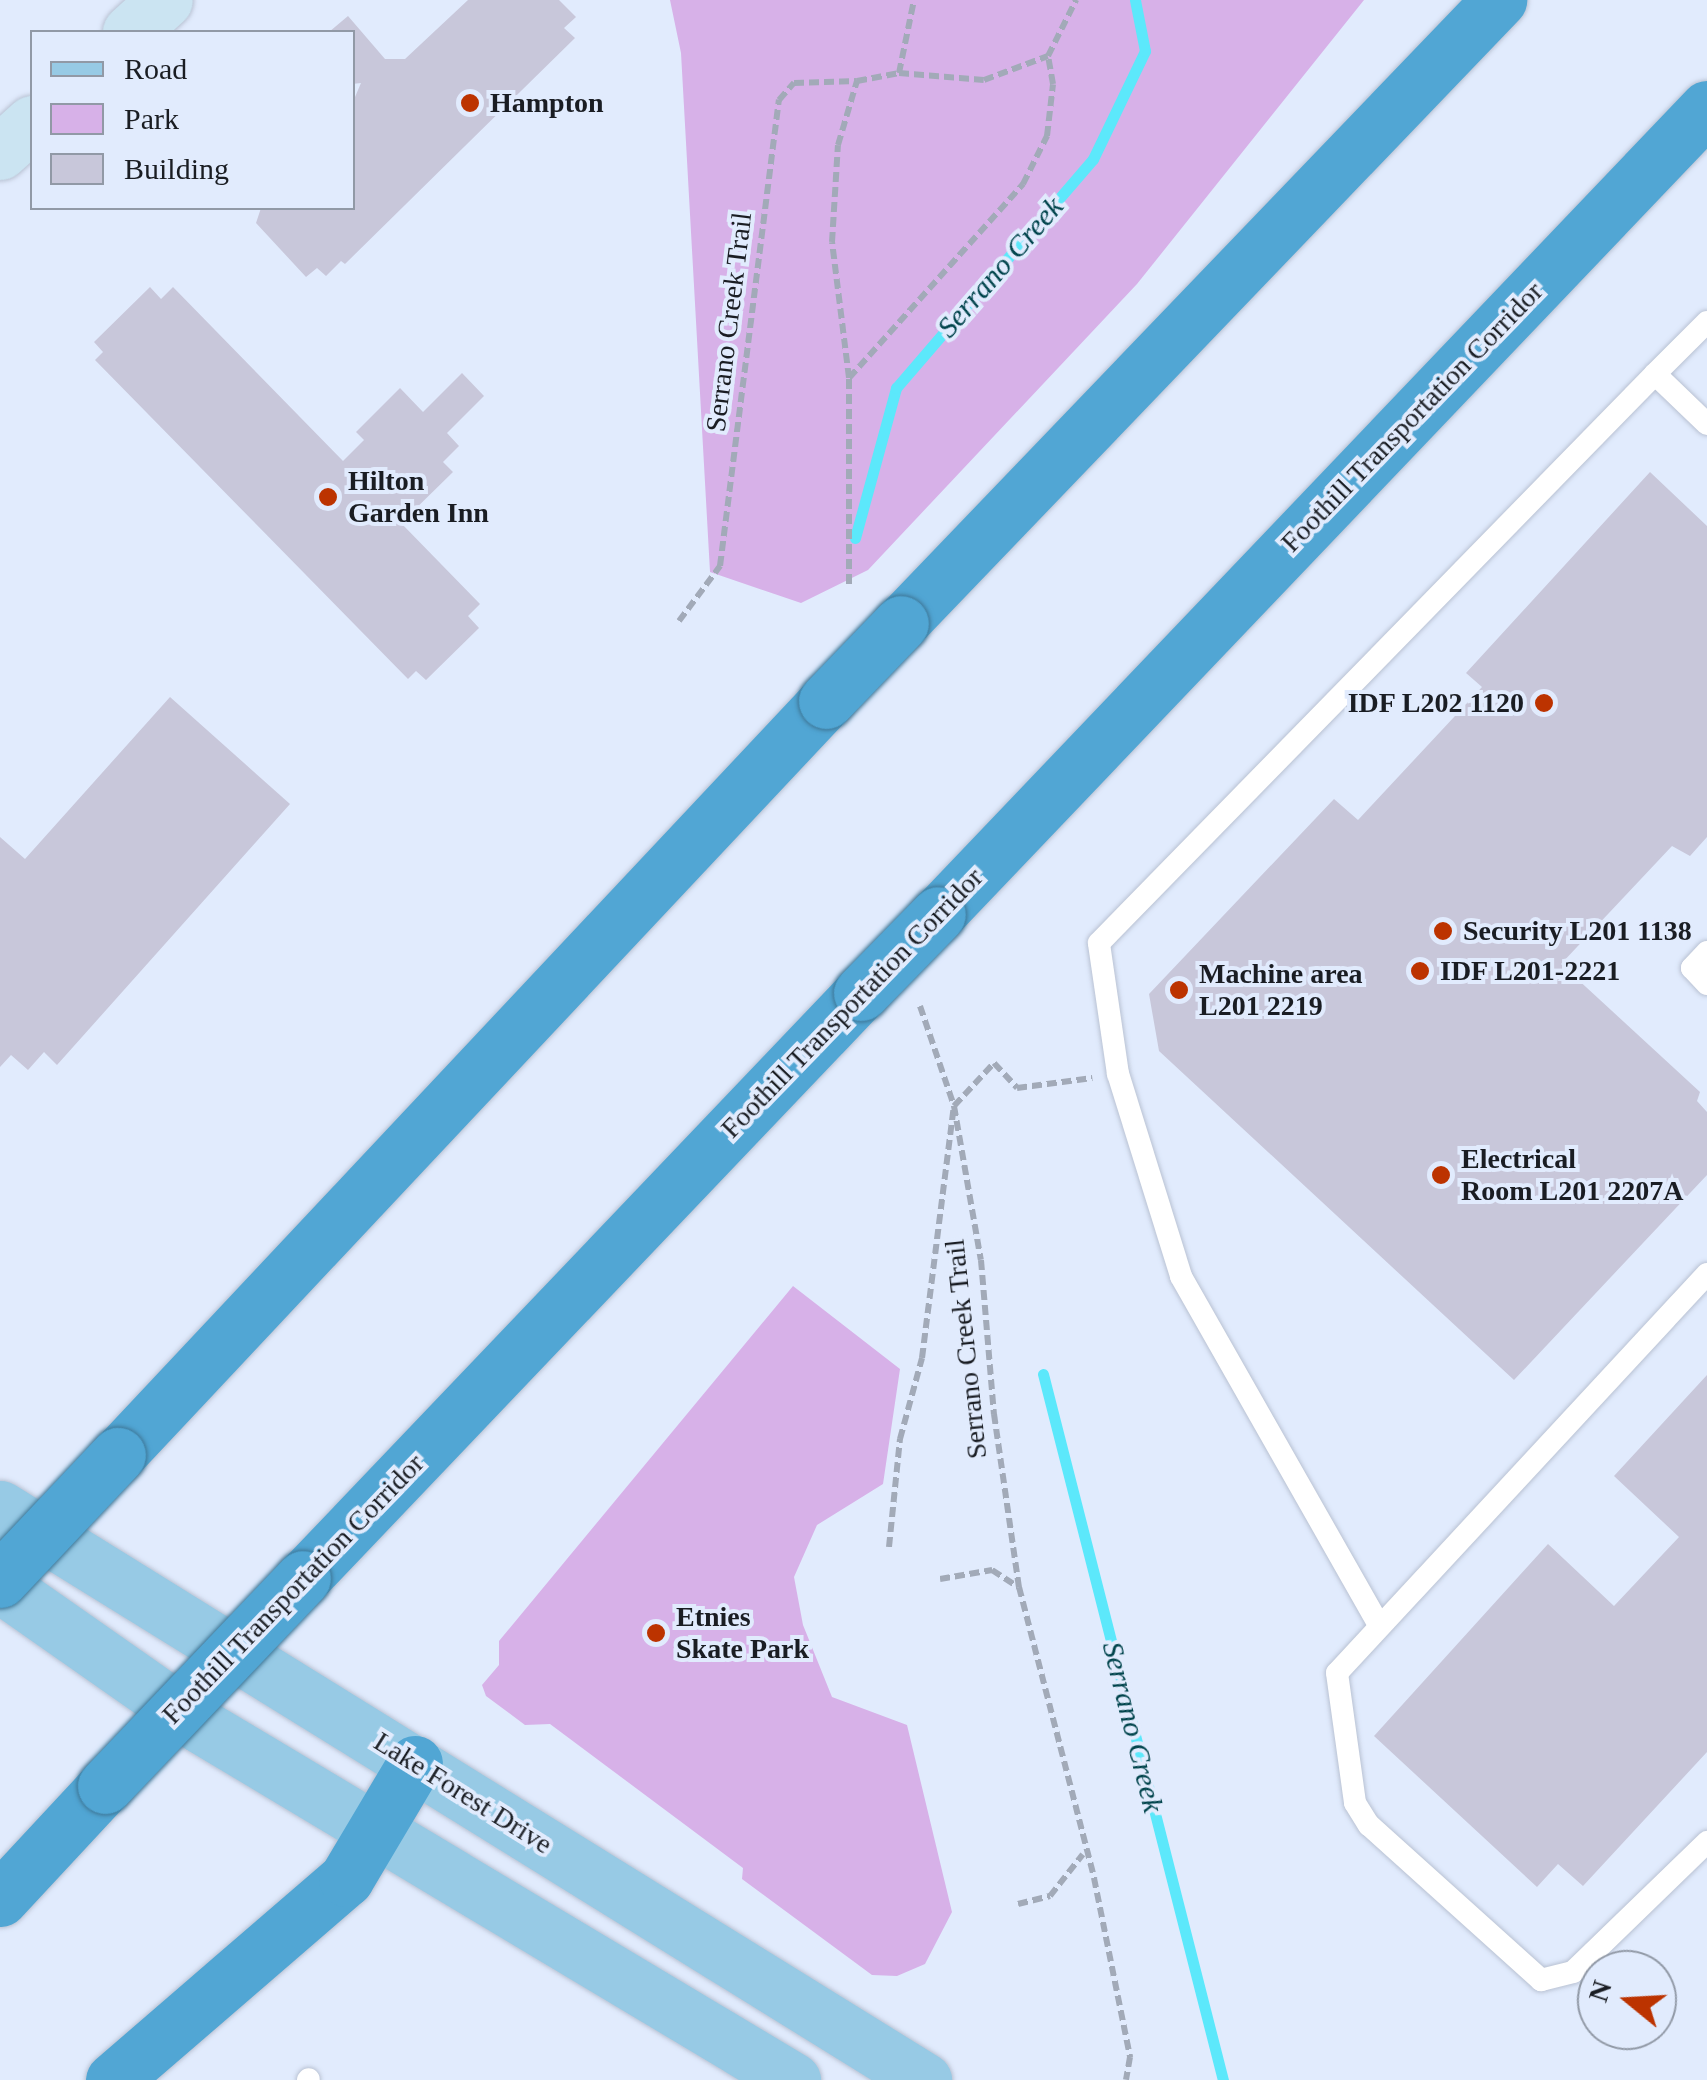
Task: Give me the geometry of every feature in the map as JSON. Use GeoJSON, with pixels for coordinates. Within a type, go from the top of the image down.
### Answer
{"type":"FeatureCollection","features":[{"type":"Feature","properties":{"kind":"highway"},"geometry":{"type":"LineString","coordinates":[[0,1583],[826,701],[1499,0]]}},
{"type":"Feature","properties":{"kind":"highway","name":"Foothill Transportation Corridor"},"geometry":{"type":"LineString","coordinates":[[0,1899],[1707,108]]}},
{"type":"Feature","properties":{"kind":"highway"},"geometry":{"type":"LineString","coordinates":[[113,2080],[346,1879],[415,1763]]}},
{"type":"Feature","properties":{"kind":"main road"},"geometry":{"type":"LineString","coordinates":[[132,30],[165,0]]}},
{"type":"Feature","properties":{"kind":"main road"},"geometry":{"type":"LineString","coordinates":[[0,152],[30,125]]}},
{"type":"Feature","properties":{"kind":"main road","name":"Lake Forest Drive"},"geometry":{"type":"LineString","coordinates":[[0,1508],[924,2080]]}},
{"type":"Feature","properties":{"kind":"main road"},"geometry":{"type":"LineString","coordinates":[[0,1583],[201,1726],[793,2080]]}},
{"type":"Feature","properties":{"kind":"lane"},"geometry":{"type":"LineString","coordinates":[[1379,1624],[1180,1276],[1118,1074],[1099,943],[1707,322]]}},
{"type":"Feature","properties":{"kind":"lane"},"geometry":{"type":"LineString","coordinates":[[1655,374],[1707,424]]}},
{"type":"Feature","properties":{"kind":"lane"},"geometry":{"type":"LineString","coordinates":[[1707,952],[1692,968],[1707,984]]}},
{"type":"Feature","properties":{"kind":"lane"},"geometry":{"type":"LineString","coordinates":[[1707,1274],[1337,1673],[1354,1804],[1369,1825],[1541,1980],[1573,1972],[1707,1842]]}},
{"type":"Feature","properties":{"kind":"path"},"geometry":{"type":"LineString","coordinates":[[899,73],[914,0]]}},
{"type":"Feature","properties":{"kind":"path"},"geometry":{"type":"LineString","coordinates":[[848,378],[1022,184],[1047,136],[1053,84],[1048,56],[1076,0]]}},
{"type":"Feature","properties":{"kind":"path","name":"Serrano Creek Trail"},"geometry":{"type":"LineString","coordinates":[[679,621],[720,566],[779,100],[794,83],[857,82],[899,73],[984,80],[1048,56]]}},
{"type":"Feature","properties":{"kind":"path"},"geometry":{"type":"LineString","coordinates":[[849,584],[848,378],[832,242],[838,145],[857,82]]}},
{"type":"Feature","properties":{"kind":"path","name":"Serrano Creek Trail"},"geometry":{"type":"LineString","coordinates":[[920,1006],[954,1106],[981,1260],[994,1414],[1019,1587],[1083,1854],[1094,1878],[1130,2057],[1126,2080]]}},
{"type":"Feature","properties":{"kind":"path"},"geometry":{"type":"LineString","coordinates":[[954,1106],[994,1062],[1017,1088],[1118,1074]]}},
{"type":"Feature","properties":{"kind":"path","name":"Serrano Creek Trail"},"geometry":{"type":"LineString","coordinates":[[889,1547],[900,1440],[922,1358],[954,1106]]}},
{"type":"Feature","properties":{"kind":"path"},"geometry":{"type":"LineString","coordinates":[[940,1579],[992,1570],[1019,1587]]}},
{"type":"Feature","properties":{"kind":"path"},"geometry":{"type":"LineString","coordinates":[[1018,1904],[1050,1896],[1083,1854]]}},
{"type":"Feature","properties":{"kind":"green space"},"geometry":{"type":"Polygon","coordinates":[[[670,0],[1364,0],[1137,284],[868,570],[801,603],[710,572],[681,53],[670,0]]]}},
{"type":"Feature","properties":{"kind":"green space","name":"Etnies Skate Park"},"geometry":{"type":"Polygon","coordinates":[[[793,1286],[900,1369],[883,1484],[817,1525],[794,1577],[803,1625],[832,1697],[907,1725],[952,1912],[925,1964],[897,1976],[872,1975],[742,1879],[743,1868],[550,1724],[525,1725],[486,1696],[482,1685],[499,1665],[499,1641],[793,1286]]]}},
{"type":"Feature","properties":{"kind":"building"},"geometry":{"type":"Polygon","coordinates":[[[468,0],[559,0],[576,17],[564,28],[575,38],[345,264],[341,261],[326,276],[317,268],[306,277],[256,223],[260,210],[355,210],[355,97],[361,83],[355,84],[355,30],[331,30],[348,16],[385,59],[405,59],[468,0]]]}},
{"type":"Feature","properties":{"kind":"building","name":"Hilton Garden Inn"},"geometry":{"type":"Polygon","coordinates":[[[150,287],[161,299],[173,287],[343,461],[364,440],[356,432],[400,388],[423,412],[462,373],[484,396],[447,433],[459,446],[443,462],[453,472],[401,523],[480,604],[468,616],[479,628],[426,680],[416,671],[408,679],[95,360],[103,352],[94,342],[150,287]]]}},
{"type":"Feature","properties":{"kind":"building"},"geometry":{"type":"Polygon","coordinates":[[[1650,472],[1707,526],[1707,837],[1690,856],[1672,846],[1561,964],[1700,1092],[1697,1101],[1707,1112],[1707,1175],[1514,1380],[1159,1051],[1149,994],[1334,799],[1358,820],[1482,687],[1466,673],[1650,472]]]}},
{"type":"Feature","properties":{"kind":"building"},"geometry":{"type":"Polygon","coordinates":[[[170,697],[290,804],[57,1065],[44,1052],[28,1070],[11,1055],[0,1067],[0,837],[25,859],[170,697]]]}},
{"type":"Feature","properties":{"kind":"building"},"geometry":{"type":"Polygon","coordinates":[[[1707,1375],[1707,1752],[1583,1886],[1558,1864],[1537,1887],[1374,1736],[1548,1544],[1614,1606],[1679,1537],[1614,1476],[1707,1375]]]}},
{"type":"Feature","properties":{"kind":"waterway","name":"Serrano Creek"},"geometry":{"type":"LineString","coordinates":[[855,538],[896,388],[1093,159],[1145,51],[1135,0]]}},
{"type":"Feature","properties":{"kind":"waterway","name":"Serrano Creek"},"geometry":{"type":"LineString","coordinates":[[1043,1374],[1223,2080]]}},
{"type":"Feature","properties":{"kind":"place","name":"Hampton"},"geometry":{"type":"Point","coordinates":[470,103]}},
{"type":"Feature","properties":{"kind":"place","name":"Hilton Garden Inn"},"geometry":{"type":"Point","coordinates":[328,497]}},
{"type":"Feature","properties":{"kind":"place","name":"IDF L202 1120"},"geometry":{"type":"Point","coordinates":[1544,703]}},
{"type":"Feature","properties":{"kind":"place","name":"Security L201 1138"},"geometry":{"type":"Point","coordinates":[1443,931]}},
{"type":"Feature","properties":{"kind":"place","name":"IDF L201-2221"},"geometry":{"type":"Point","coordinates":[1420,971]}},
{"type":"Feature","properties":{"kind":"place","name":"Machine area L201 2219"},"geometry":{"type":"Point","coordinates":[1179,990]}},
{"type":"Feature","properties":{"kind":"place","name":"Electrical Room L201 2207A"},"geometry":{"type":"Point","coordinates":[1441,1175]}},
{"type":"Feature","properties":{"kind":"place","name":"Etnies Skate Park"},"geometry":{"type":"Point","coordinates":[656,1633]}}]}
